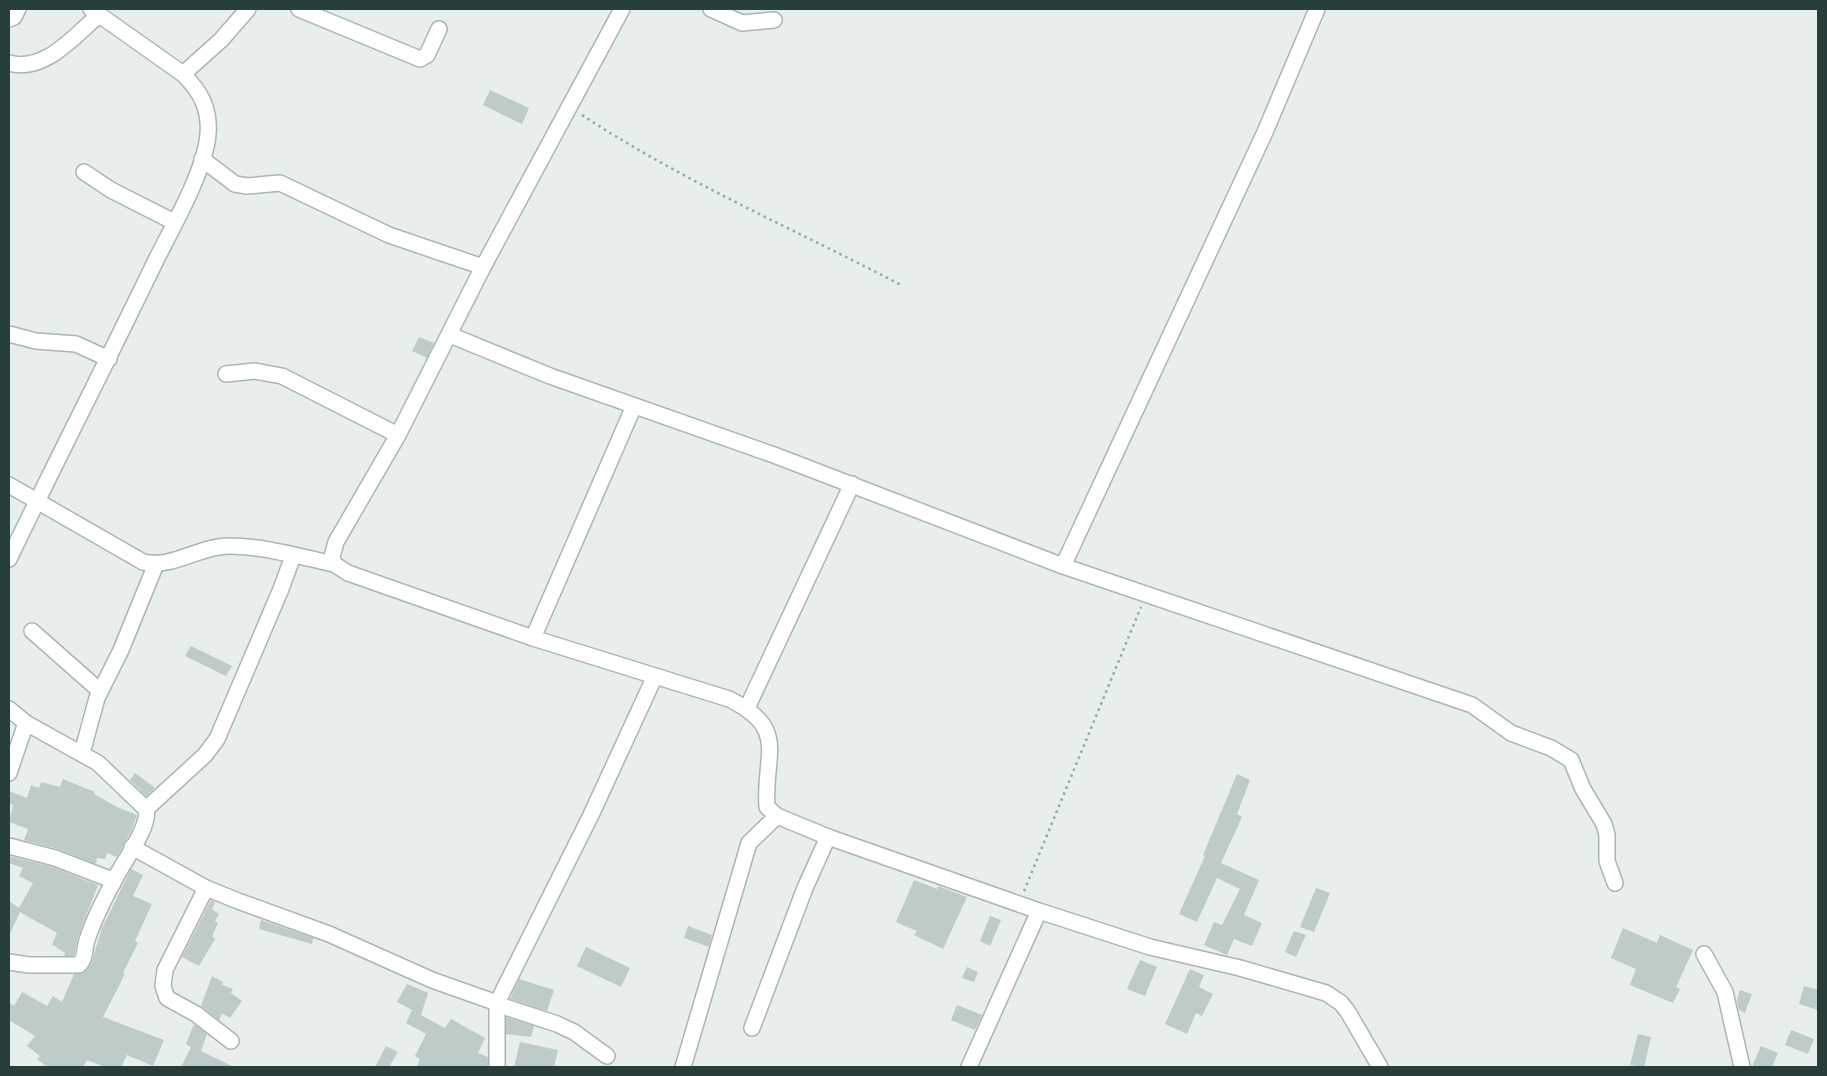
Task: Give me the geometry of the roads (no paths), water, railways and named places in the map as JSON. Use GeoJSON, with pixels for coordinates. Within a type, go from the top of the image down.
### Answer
{"type":"FeatureCollection","features":[{"type":"Feature","properties":{"kind":"street"},"geometry":{"type":"LineString","coordinates":[[9,19],[14,17],[18,9]]}},
{"type":"Feature","properties":{"kind":"street"},"geometry":{"type":"LineString","coordinates":[[183,74],[221,40],[248,9]]}},
{"type":"Feature","properties":{"kind":"street"},"geometry":{"type":"LineString","coordinates":[[299,9],[420,59],[428,55],[439,29]]}},
{"type":"Feature","properties":{"kind":"street"},"geometry":{"type":"LineString","coordinates":[[334,564],[332,557],[336,542],[398,435],[483,267],[570,108],[590,65],[622,9]]}},
{"type":"Feature","properties":{"kind":"street"},"geometry":{"type":"LineString","coordinates":[[711,9],[742,22],[774,20]]}},
{"type":"Feature","properties":{"kind":"street"},"geometry":{"type":"LineString","coordinates":[[1064,566],[1265,132],[1317,9]]}},
{"type":"Feature","properties":{"kind":"street"},"geometry":{"type":"LineString","coordinates":[[9,63],[36,64],[60,48],[95,12],[183,74],[201,95],[206,105],[208,135],[202,159],[174,222],[109,359],[9,559]]}},
{"type":"Feature","properties":{"kind":"street"},"geometry":{"type":"LineString","coordinates":[[202,159],[235,184],[247,186],[280,183],[389,235],[483,267]]}},
{"type":"Feature","properties":{"kind":"street"},"geometry":{"type":"LineString","coordinates":[[84,172],[111,190],[174,222]]}},
{"type":"Feature","properties":{"kind":"street"},"geometry":{"type":"LineString","coordinates":[[9,334],[36,341],[76,344],[109,359]]}},
{"type":"Feature","properties":{"kind":"street"},"geometry":{"type":"LineString","coordinates":[[450,335],[550,376],[852,484],[1064,566],[1460,700],[1482,712],[1511,734],[1565,755],[1571,760],[1583,789],[1604,824],[1607,835],[1607,861],[1615,883]]}},
{"type":"Feature","properties":{"kind":"street"},"geometry":{"type":"LineString","coordinates":[[226,374],[255,371],[282,376],[398,435]]}},
{"type":"Feature","properties":{"kind":"street"},"geometry":{"type":"LineString","coordinates":[[534,638],[634,406]]}},
{"type":"Feature","properties":{"kind":"street"},"geometry":{"type":"LineString","coordinates":[[747,708],[852,484]]}},
{"type":"Feature","properties":{"kind":"street"},"geometry":{"type":"LineString","coordinates":[[9,485],[143,562],[156,564],[205,549],[228,546],[334,564],[348,573],[534,638],[729,699],[747,708],[765,726],[769,740],[767,807],[777,816],[828,837],[1039,911],[1150,947],[1240,968],[1326,993],[1341,1003],[1348,1012],[1380,1067]]}},
{"type":"Feature","properties":{"kind":"street"},"geometry":{"type":"LineString","coordinates":[[146,809],[205,755],[217,739],[263,634],[293,556]]}},
{"type":"Feature","properties":{"kind":"street"},"geometry":{"type":"LineString","coordinates":[[82,753],[92,710],[121,650],[156,564]]}},
{"type":"Feature","properties":{"kind":"street"},"geometry":{"type":"LineString","coordinates":[[32,631],[100,691]]}},
{"type":"Feature","properties":{"kind":"street"},"geometry":{"type":"LineString","coordinates":[[496,1067],[498,1004],[591,815],[655,676]]}},
{"type":"Feature","properties":{"kind":"street"},"geometry":{"type":"LineString","coordinates":[[9,710],[26,723],[98,762],[146,809],[148,815],[145,828],[112,883],[86,941],[83,961],[79,965],[29,966],[9,962]]}},
{"type":"Feature","properties":{"kind":"street"},"geometry":{"type":"LineString","coordinates":[[9,774],[26,723]]}},
{"type":"Feature","properties":{"kind":"street"},"geometry":{"type":"LineString","coordinates":[[683,1067],[749,843],[777,816]]}},
{"type":"Feature","properties":{"kind":"street"},"geometry":{"type":"LineString","coordinates":[[752,1028],[805,888],[828,837]]}},
{"type":"Feature","properties":{"kind":"street"},"geometry":{"type":"LineString","coordinates":[[9,846],[55,858],[108,878],[112,883]]}},
{"type":"Feature","properties":{"kind":"street"},"geometry":{"type":"LineString","coordinates":[[132,847],[206,888],[329,934],[432,980],[558,1024],[574,1032],[607,1056]]}},
{"type":"Feature","properties":{"kind":"street"},"geometry":{"type":"LineString","coordinates":[[206,888],[165,970],[163,986],[167,998],[196,1014],[231,1040]]}},
{"type":"Feature","properties":{"kind":"street"},"geometry":{"type":"LineString","coordinates":[[969,1067],[1039,911]]}},
{"type":"Feature","properties":{"kind":"street"},"geometry":{"type":"LineString","coordinates":[[1704,954],[1725,992],[1742,1067]]}}]}
